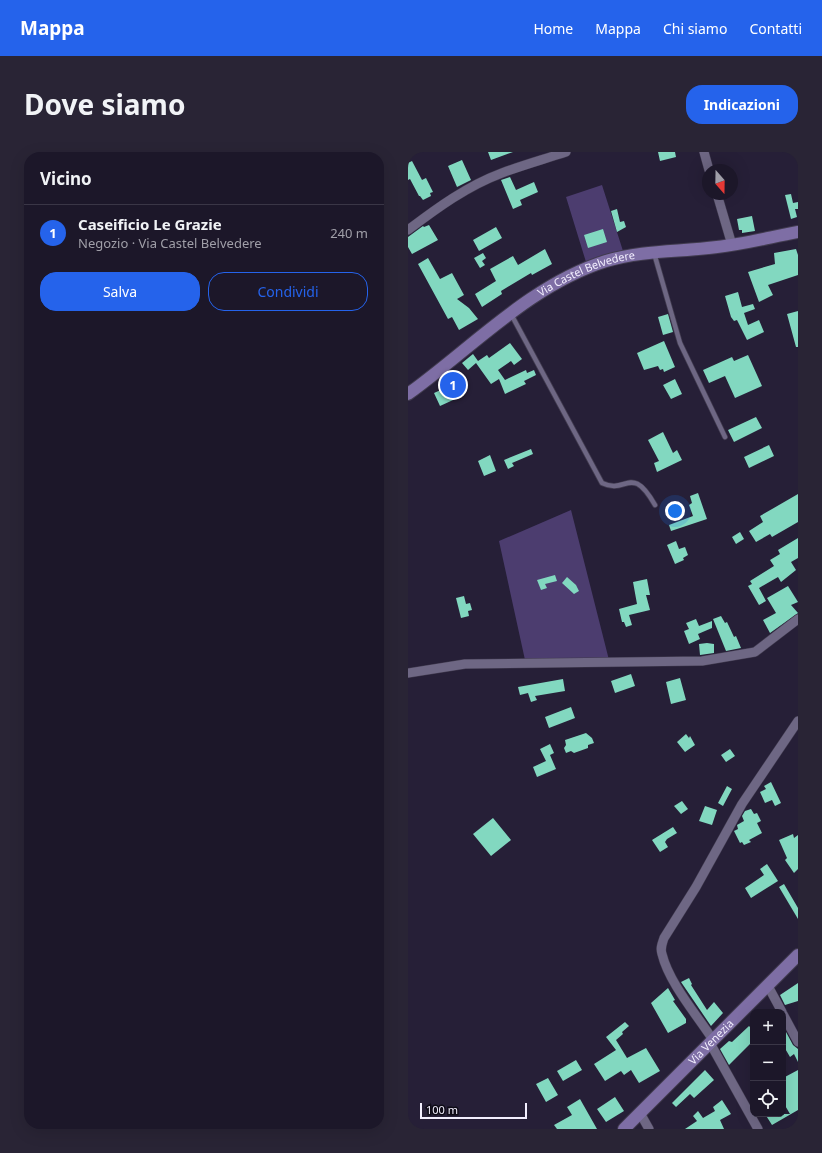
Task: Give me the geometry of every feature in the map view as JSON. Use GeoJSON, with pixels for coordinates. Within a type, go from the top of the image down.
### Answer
{"type":"FeatureCollection","features":[{"type":"Feature","properties":{"kind":"street"},"geometry":{"type":"LineString","coordinates":[[408,230],[438,208],[480,183],[553,154],[566,152]]}},
{"type":"Feature","properties":{"kind":"street"},"geometry":{"type":"LineString","coordinates":[[704,152],[708,164]]}},
{"type":"Feature","properties":{"kind":"street"},"geometry":{"type":"LineString","coordinates":[[719,200],[732,245]]}},
{"type":"Feature","properties":{"kind":"street","name":"Via Castel Belvedere"},"geometry":{"type":"LineString","coordinates":[[408,394],[538,294],[581,271],[620,257],[654,251],[732,245],[798,232]]}},
{"type":"Feature","properties":{"kind":"street"},"geometry":{"type":"LineString","coordinates":[[408,673],[465,664],[702,661],[755,652],[798,619]]}},
{"type":"Feature","properties":{"kind":"street"},"geometry":{"type":"LineString","coordinates":[[758,1129],[712,1041],[678,986],[662,954],[661,948],[664,938],[696,887],[742,804],[798,721]]}},
{"type":"Feature","properties":{"kind":"street","name":"Via Venezia"},"geometry":{"type":"LineString","coordinates":[[624,1129],[798,955]]}},
{"type":"Feature","properties":{"kind":"street"},"geometry":{"type":"LineString","coordinates":[[768,986],[780,1009]]}},
{"type":"Feature","properties":{"kind":"street"},"geometry":{"type":"LineString","coordinates":[[786,1020],[798,1042]]}},
{"type":"Feature","properties":{"kind":"street"},"geometry":{"type":"LineString","coordinates":[[640,1113],[649,1129]]}},
{"type":"Feature","properties":{"kind":"lane"},"geometry":{"type":"LineString","coordinates":[[654,251],[680,343],[725,437]]}},
{"type":"Feature","properties":{"kind":"lane"},"geometry":{"type":"LineString","coordinates":[[511,314],[602,483],[607,485],[630,481],[636,482],[647,491],[655,506]]}},
{"type":"Feature","properties":{"kind":"shaded area"},"geometry":{"type":"Polygon","coordinates":[[[602,185],[623,251],[586,262],[566,197],[602,185]]]}},
{"type":"Feature","properties":{"kind":"shaded area"},"geometry":{"type":"Polygon","coordinates":[[[571,510],[609,660],[525,660],[499,541],[571,510]]]}},
{"type":"Feature","properties":{"kind":"building"},"geometry":{"type":"Polygon","coordinates":[[[488,152],[513,152],[491,160],[488,152]]]}},
{"type":"Feature","properties":{"kind":"building"},"geometry":{"type":"Polygon","coordinates":[[[658,152],[675,152],[676,157],[660,161],[658,152]]]}},
{"type":"Feature","properties":{"kind":"building"},"geometry":{"type":"Polygon","coordinates":[[[462,160],[471,180],[457,187],[448,166],[462,160]]]}},
{"type":"Feature","properties":{"kind":"building"},"geometry":{"type":"Polygon","coordinates":[[[412,161],[422,180],[426,178],[433,192],[430,193],[431,196],[423,200],[419,196],[410,179],[408,180],[408,163],[412,161]]]}},
{"type":"Feature","properties":{"kind":"building"},"geometry":{"type":"Polygon","coordinates":[[[510,177],[516,190],[534,182],[538,192],[520,200],[522,205],[513,209],[501,180],[510,177]]]}},
{"type":"Feature","properties":{"kind":"building"},"geometry":{"type":"Polygon","coordinates":[[[791,194],[793,203],[798,202],[798,209],[795,209],[797,217],[791,219],[785,195],[791,194]]]}},
{"type":"Feature","properties":{"kind":"building"},"geometry":{"type":"Polygon","coordinates":[[[617,209],[620,222],[624,221],[626,227],[617,232],[611,211],[617,209]]]}},
{"type":"Feature","properties":{"kind":"building"},"geometry":{"type":"Polygon","coordinates":[[[752,216],[755,231],[742,233],[742,230],[739,230],[737,219],[752,216]]]}},
{"type":"Feature","properties":{"kind":"building"},"geometry":{"type":"Polygon","coordinates":[[[429,225],[438,240],[412,254],[408,247],[408,237],[423,226],[429,225]]]}},
{"type":"Feature","properties":{"kind":"building"},"geometry":{"type":"Polygon","coordinates":[[[496,227],[502,238],[479,251],[473,240],[496,227]]]}},
{"type":"Feature","properties":{"kind":"building"},"geometry":{"type":"Polygon","coordinates":[[[603,229],[607,242],[588,248],[584,235],[603,229]]]}},
{"type":"Feature","properties":{"kind":"building"},"geometry":{"type":"Polygon","coordinates":[[[545,249],[552,264],[532,275],[531,273],[501,291],[502,294],[482,307],[475,294],[496,281],[490,269],[513,256],[518,265],[545,249]]]}},
{"type":"Feature","properties":{"kind":"building"},"geometry":{"type":"Polygon","coordinates":[[[796,249],[798,255],[798,275],[768,285],[773,295],[759,302],[748,272],[775,264],[774,253],[796,249]]]}},
{"type":"Feature","properties":{"kind":"building"},"geometry":{"type":"Polygon","coordinates":[[[483,253],[486,258],[482,261],[485,265],[480,268],[474,258],[483,253]]]}},
{"type":"Feature","properties":{"kind":"building"},"geometry":{"type":"Polygon","coordinates":[[[428,258],[440,279],[452,273],[464,295],[457,299],[469,308],[478,319],[459,330],[452,317],[448,319],[418,264],[428,258]]]}},
{"type":"Feature","properties":{"kind":"building"},"geometry":{"type":"Polygon","coordinates":[[[738,292],[742,307],[753,304],[755,309],[744,313],[748,325],[759,320],[764,332],[747,340],[737,320],[734,321],[731,317],[725,296],[738,292]]]}},
{"type":"Feature","properties":{"kind":"building"},"geometry":{"type":"Polygon","coordinates":[[[798,311],[798,347],[796,347],[787,314],[798,311]]]}},
{"type":"Feature","properties":{"kind":"building"},"geometry":{"type":"Polygon","coordinates":[[[668,314],[673,332],[663,335],[658,317],[668,314]]]}},
{"type":"Feature","properties":{"kind":"building"},"geometry":{"type":"Polygon","coordinates":[[[664,341],[675,367],[664,372],[663,369],[660,370],[658,366],[644,370],[637,353],[664,341]]]}},
{"type":"Feature","properties":{"kind":"building"},"geometry":{"type":"Polygon","coordinates":[[[510,343],[522,359],[514,365],[511,361],[498,370],[505,380],[526,370],[527,373],[534,370],[536,375],[524,381],[526,384],[505,394],[499,379],[491,384],[476,363],[468,370],[462,363],[473,354],[478,361],[487,355],[489,358],[510,343]]]}},
{"type":"Feature","properties":{"kind":"building"},"geometry":{"type":"Polygon","coordinates":[[[748,355],[762,386],[735,398],[725,376],[709,383],[703,370],[732,357],[734,361],[748,355]]]}},
{"type":"Feature","properties":{"kind":"building"},"geometry":{"type":"Polygon","coordinates":[[[675,379],[682,394],[671,399],[663,385],[675,379]]]}},
{"type":"Feature","properties":{"kind":"building"},"geometry":{"type":"Polygon","coordinates":[[[456,383],[459,384],[464,395],[440,406],[434,393],[456,383]]]}},
{"type":"Feature","properties":{"kind":"building"},"geometry":{"type":"Polygon","coordinates":[[[756,417],[762,428],[734,442],[728,430],[756,417]]]}},
{"type":"Feature","properties":{"kind":"building"},"geometry":{"type":"Polygon","coordinates":[[[663,432],[673,453],[677,450],[682,460],[657,472],[654,463],[659,461],[648,440],[663,432]]]}},
{"type":"Feature","properties":{"kind":"building"},"geometry":{"type":"Polygon","coordinates":[[[769,445],[774,456],[749,468],[744,457],[769,445]]]}},
{"type":"Feature","properties":{"kind":"building"},"geometry":{"type":"Polygon","coordinates":[[[531,449],[533,454],[512,463],[514,466],[508,469],[504,460],[531,449]]]}},
{"type":"Feature","properties":{"kind":"building"},"geometry":{"type":"Polygon","coordinates":[[[490,455],[496,471],[484,476],[478,461],[490,455]]]}},
{"type":"Feature","properties":{"kind":"building"},"geometry":{"type":"Polygon","coordinates":[[[698,493],[707,519],[671,531],[669,525],[693,516],[689,505],[692,503],[690,496],[698,493]]]}},
{"type":"Feature","properties":{"kind":"building"},"geometry":{"type":"Polygon","coordinates":[[[798,494],[798,522],[772,537],[770,534],[756,542],[749,531],[763,522],[760,516],[798,494]]]}},
{"type":"Feature","properties":{"kind":"building"},"geometry":{"type":"Polygon","coordinates":[[[740,532],[744,539],[736,544],[732,537],[740,532]]]}},
{"type":"Feature","properties":{"kind":"building"},"geometry":{"type":"Polygon","coordinates":[[[798,538],[798,558],[791,562],[796,570],[781,582],[778,577],[759,588],[766,601],[759,605],[748,586],[752,584],[750,581],[774,566],[770,560],[780,554],[778,550],[798,538]]]}},
{"type":"Feature","properties":{"kind":"building"},"geometry":{"type":"Polygon","coordinates":[[[676,541],[679,549],[685,547],[688,555],[683,558],[684,560],[675,564],[667,545],[676,541]]]}},
{"type":"Feature","properties":{"kind":"building"},"geometry":{"type":"Polygon","coordinates":[[[555,575],[557,581],[545,584],[547,588],[541,590],[537,580],[555,575]]]}},
{"type":"Feature","properties":{"kind":"building"},"geometry":{"type":"Polygon","coordinates":[[[567,577],[576,585],[579,591],[574,594],[562,583],[567,577]]]}},
{"type":"Feature","properties":{"kind":"building"},"geometry":{"type":"Polygon","coordinates":[[[647,579],[650,595],[646,595],[650,610],[629,615],[632,625],[626,627],[624,622],[622,622],[619,609],[637,604],[633,582],[647,579]]]}},
{"type":"Feature","properties":{"kind":"building"},"geometry":{"type":"Polygon","coordinates":[[[788,586],[798,602],[791,605],[798,613],[770,633],[763,620],[776,613],[767,598],[788,586]]]}},
{"type":"Feature","properties":{"kind":"building"},"geometry":{"type":"Polygon","coordinates":[[[464,596],[466,604],[470,603],[472,610],[468,611],[469,616],[461,618],[456,598],[464,596]]]}},
{"type":"Feature","properties":{"kind":"building"},"geometry":{"type":"Polygon","coordinates":[[[721,616],[725,623],[727,622],[734,637],[736,636],[741,648],[726,651],[713,619],[721,616]]]}},
{"type":"Feature","properties":{"kind":"building"},"geometry":{"type":"Polygon","coordinates":[[[696,619],[699,626],[712,621],[712,628],[698,634],[700,639],[689,644],[684,631],[689,629],[686,623],[696,619]]]}},
{"type":"Feature","properties":{"kind":"building"},"geometry":{"type":"Polygon","coordinates":[[[699,644],[714,644],[714,653],[700,655],[699,644]]]}},
{"type":"Feature","properties":{"kind":"building"},"geometry":{"type":"Polygon","coordinates":[[[631,674],[635,686],[615,693],[611,681],[631,674]]]}},
{"type":"Feature","properties":{"kind":"building"},"geometry":{"type":"Polygon","coordinates":[[[680,678],[686,700],[671,704],[666,682],[680,678]]]}},
{"type":"Feature","properties":{"kind":"building"},"geometry":{"type":"Polygon","coordinates":[[[563,679],[565,691],[535,696],[537,700],[531,702],[528,693],[520,695],[518,687],[563,679]]]}},
{"type":"Feature","properties":{"kind":"building"},"geometry":{"type":"Polygon","coordinates":[[[571,707],[575,718],[549,728],[545,717],[571,707]]]}},
{"type":"Feature","properties":{"kind":"building"},"geometry":{"type":"Polygon","coordinates":[[[586,733],[592,738],[594,743],[588,745],[588,748],[574,753],[571,751],[566,753],[564,748],[566,745],[565,740],[586,733]]]}},
{"type":"Feature","properties":{"kind":"building"},"geometry":{"type":"Polygon","coordinates":[[[686,734],[689,738],[690,736],[695,745],[685,752],[677,742],[686,734]]]}},
{"type":"Feature","properties":{"kind":"building"},"geometry":{"type":"Polygon","coordinates":[[[550,744],[554,753],[550,755],[556,769],[537,777],[533,767],[546,761],[540,749],[550,744]]]}},
{"type":"Feature","properties":{"kind":"building"},"geometry":{"type":"Polygon","coordinates":[[[730,749],[735,756],[726,762],[721,755],[730,749]]]}},
{"type":"Feature","properties":{"kind":"building"},"geometry":{"type":"Polygon","coordinates":[[[771,782],[781,803],[775,806],[772,800],[765,803],[760,792],[766,789],[764,786],[771,782]]]}},
{"type":"Feature","properties":{"kind":"building"},"geometry":{"type":"Polygon","coordinates":[[[727,786],[732,789],[723,806],[718,803],[727,786]]]}},
{"type":"Feature","properties":{"kind":"building"},"geometry":{"type":"Polygon","coordinates":[[[682,801],[688,809],[681,814],[674,806],[682,801]]]}},
{"type":"Feature","properties":{"kind":"building"},"geometry":{"type":"Polygon","coordinates":[[[705,806],[717,810],[712,825],[699,821],[705,806]]]}},
{"type":"Feature","properties":{"kind":"building"},"geometry":{"type":"Polygon","coordinates":[[[751,809],[754,814],[757,813],[761,821],[757,823],[762,833],[749,840],[751,842],[744,845],[742,842],[740,843],[734,831],[738,829],[737,825],[744,821],[742,816],[745,811],[751,809]]]}},
{"type":"Feature","properties":{"kind":"building"},"geometry":{"type":"Polygon","coordinates":[[[493,818],[511,840],[491,856],[473,834],[493,818]]]}},
{"type":"Feature","properties":{"kind":"building"},"geometry":{"type":"Polygon","coordinates":[[[673,827],[677,833],[667,839],[665,842],[668,847],[660,852],[652,840],[673,827]]]}},
{"type":"Feature","properties":{"kind":"building"},"geometry":{"type":"Polygon","coordinates":[[[793,834],[794,838],[798,835],[798,869],[794,873],[785,860],[787,858],[779,840],[793,834]]]}},
{"type":"Feature","properties":{"kind":"building"},"geometry":{"type":"Polygon","coordinates":[[[767,864],[778,881],[751,898],[745,888],[764,875],[760,869],[767,864]]]}},
{"type":"Feature","properties":{"kind":"building"},"geometry":{"type":"Polygon","coordinates":[[[784,884],[798,908],[798,919],[779,887],[784,884]]]}},
{"type":"Feature","properties":{"kind":"building"},"geometry":{"type":"Polygon","coordinates":[[[689,978],[692,984],[691,985],[707,1010],[714,1002],[723,1013],[711,1026],[681,982],[689,978]]]}},
{"type":"Feature","properties":{"kind":"building"},"geometry":{"type":"Polygon","coordinates":[[[798,983],[798,1001],[785,1005],[780,995],[798,983]]]}},
{"type":"Feature","properties":{"kind":"building"},"geometry":{"type":"Polygon","coordinates":[[[668,988],[675,1000],[673,1001],[686,1019],[686,1023],[668,1033],[651,1003],[668,988]]]}},
{"type":"Feature","properties":{"kind":"building"},"geometry":{"type":"Polygon","coordinates":[[[625,1022],[629,1026],[616,1040],[627,1058],[646,1048],[660,1071],[639,1083],[631,1070],[624,1075],[621,1071],[605,1081],[594,1064],[616,1050],[606,1037],[625,1022]]]}},
{"type":"Feature","properties":{"kind":"building"},"geometry":{"type":"Polygon","coordinates":[[[749,1026],[750,1027],[750,1044],[729,1065],[720,1049],[729,1041],[732,1042],[749,1026]]]}},
{"type":"Feature","properties":{"kind":"building"},"geometry":{"type":"Polygon","coordinates":[[[786,1032],[793,1045],[798,1049],[798,1062],[794,1054],[790,1057],[786,1050],[786,1032]]]}},
{"type":"Feature","properties":{"kind":"building"},"geometry":{"type":"Polygon","coordinates":[[[576,1060],[582,1070],[563,1081],[557,1071],[576,1060]]]}},
{"type":"Feature","properties":{"kind":"building"},"geometry":{"type":"Polygon","coordinates":[[[705,1070],[714,1080],[694,1098],[690,1094],[676,1107],[672,1103],[705,1070]]]}},
{"type":"Feature","properties":{"kind":"building"},"geometry":{"type":"Polygon","coordinates":[[[798,1070],[798,1110],[786,1117],[786,1114],[790,1114],[786,1107],[786,1076],[798,1070]]]}},
{"type":"Feature","properties":{"kind":"building"},"geometry":{"type":"Polygon","coordinates":[[[548,1078],[558,1095],[546,1102],[536,1084],[548,1078]]]}},
{"type":"Feature","properties":{"kind":"building"},"geometry":{"type":"Polygon","coordinates":[[[615,1097],[624,1111],[606,1122],[597,1109],[615,1097]]]}},
{"type":"Feature","properties":{"kind":"building"},"geometry":{"type":"Polygon","coordinates":[[[580,1099],[597,1129],[557,1129],[554,1125],[572,1115],[567,1107],[580,1099]]]}},
{"type":"Feature","properties":{"kind":"building"},"geometry":{"type":"Polygon","coordinates":[[[722,1100],[731,1114],[720,1120],[724,1129],[685,1129],[697,1121],[693,1116],[698,1111],[703,1118],[715,1111],[713,1107],[722,1100]]]}},
{"type":"Feature","properties":{"kind":"building"},"geometry":{"type":"Polygon","coordinates":[[[767,1117],[786,1117],[772,1125],[767,1117]]]}},
{"type":"Feature","properties":{"kind":"place","name":"Caseificio Le Grazie"},"geometry":{"type":"Point","coordinates":[453,385]}}]}
